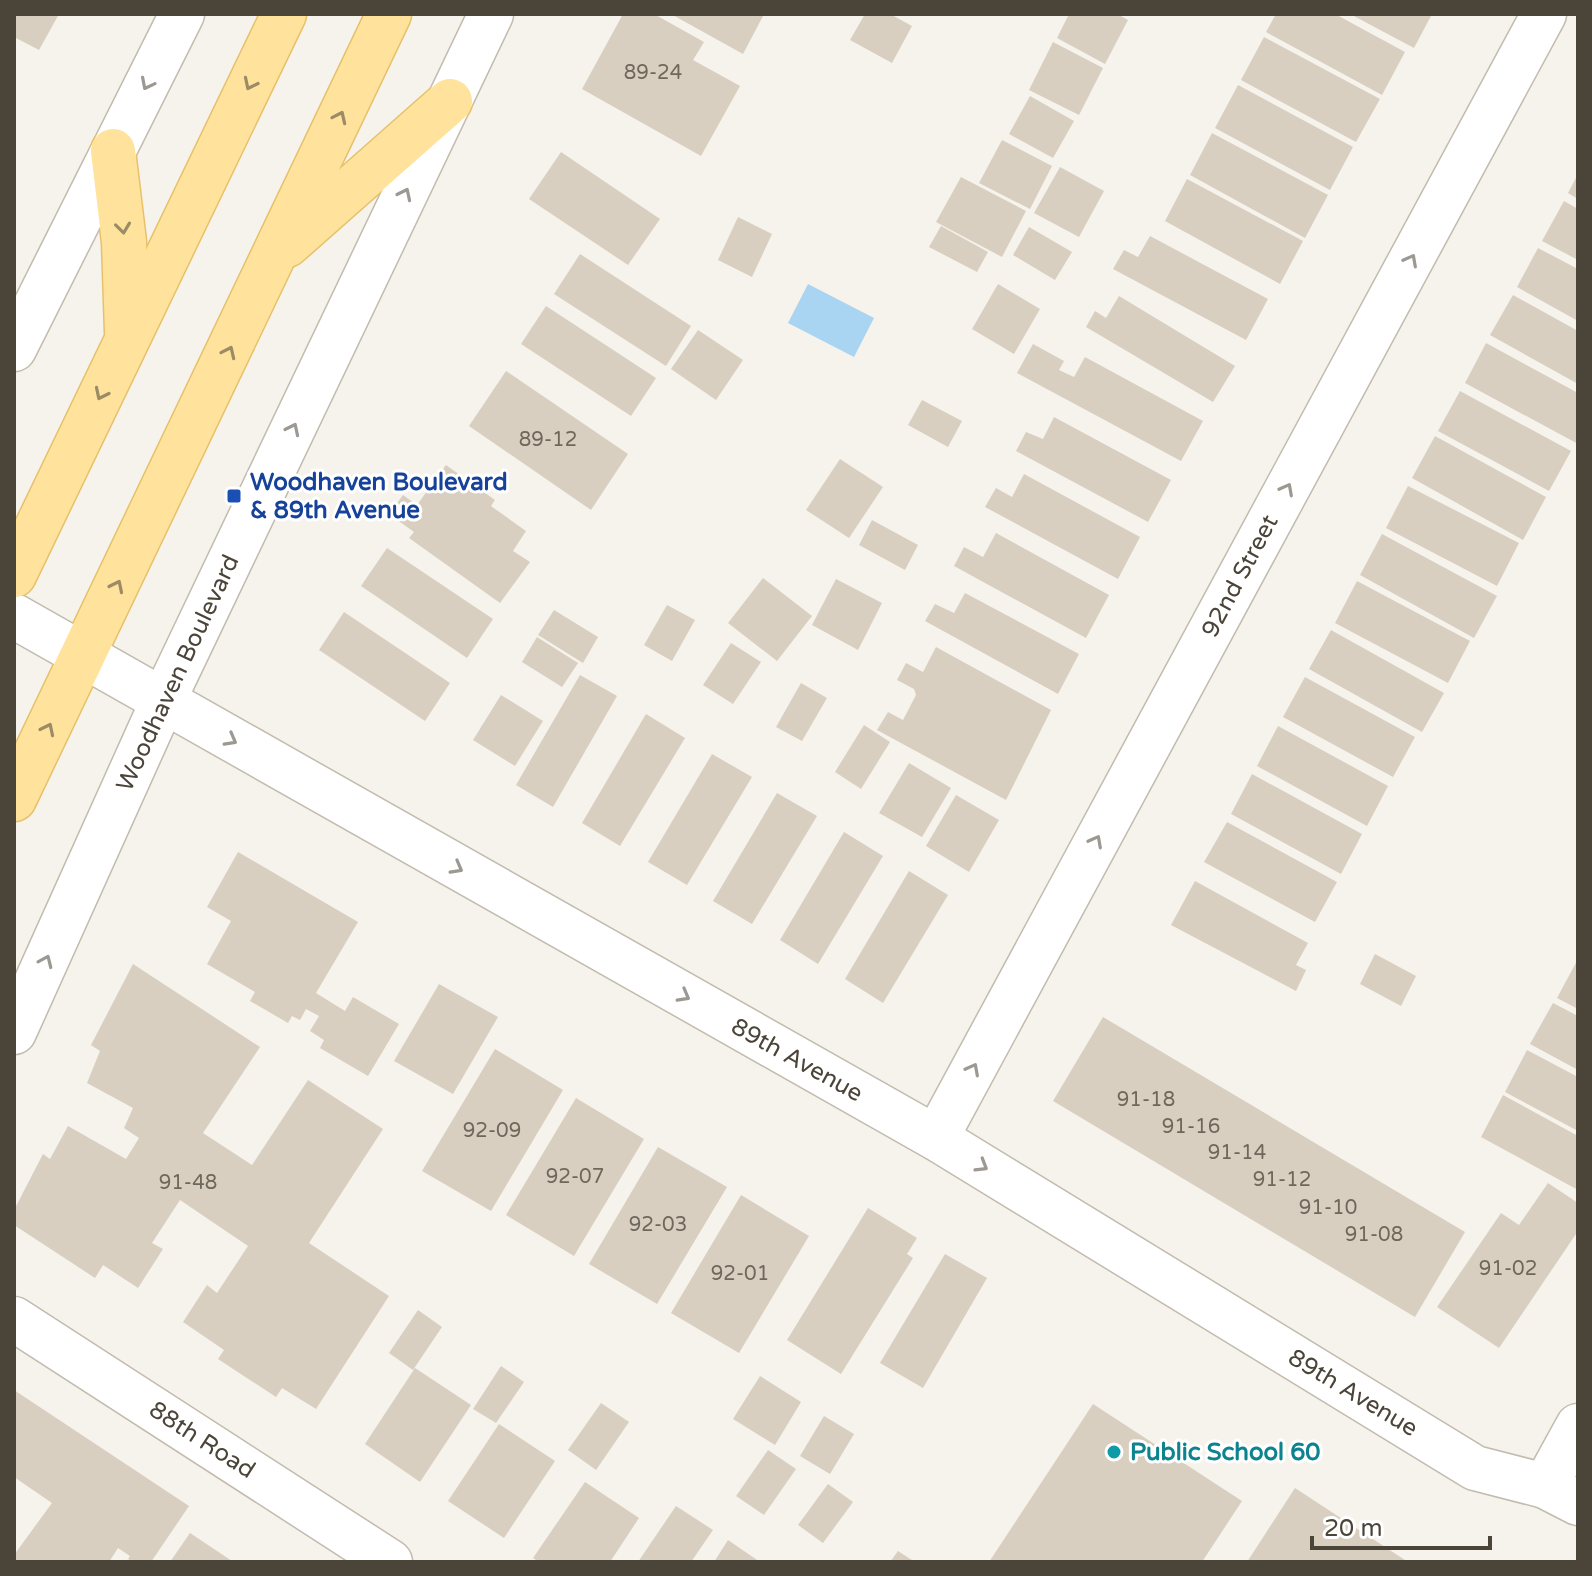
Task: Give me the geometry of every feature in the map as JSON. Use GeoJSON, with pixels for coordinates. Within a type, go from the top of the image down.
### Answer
{"type":"FeatureCollection","features":[{"type":"Feature","properties":{"kind":"main road"},"geometry":{"type":"LineString","coordinates":[[14,575],[284,14]]}},
{"type":"Feature","properties":{"kind":"main road"},"geometry":{"type":"LineString","coordinates":[[14,799],[389,14]]}},
{"type":"Feature","properties":{"kind":"main road"},"geometry":{"type":"LineString","coordinates":[[274,257],[450,101]]}},
{"type":"Feature","properties":{"kind":"main road"},"geometry":{"type":"LineString","coordinates":[[113,151],[124,242],[127,340]]}},
{"type":"Feature","properties":{"kind":"street"},"geometry":{"type":"LineString","coordinates":[[14,349],[182,14]]}},
{"type":"Feature","properties":{"kind":"street","name":"Woodhaven Boulevard"},"geometry":{"type":"LineString","coordinates":[[14,1032],[163,701],[491,14]]}},
{"type":"Feature","properties":{"kind":"street","name":"92nd Street"},"geometry":{"type":"LineString","coordinates":[[936,1138],[1544,14]]}},
{"type":"Feature","properties":{"kind":"street","name":"89th Avenue"},"geometry":{"type":"LineString","coordinates":[[14,616],[936,1138],[1475,1468],[1561,1494]]}},
{"type":"Feature","properties":{"kind":"street","name":"88th Road"},"geometry":{"type":"LineString","coordinates":[[14,1319],[390,1562]]}},
{"type":"Feature","properties":{"kind":"street"},"geometry":{"type":"LineString","coordinates":[[1561,1494],[1578,1426]]}},
{"type":"Feature","properties":{"kind":"water"},"geometry":{"type":"Polygon","coordinates":[[[808,284],[874,318],[854,357],[788,323],[808,284]]]}},
{"type":"Feature","properties":{"kind":"building"},"geometry":{"type":"Polygon","coordinates":[[[14,14],[59,14],[39,50],[14,37],[14,14]]]}},
{"type":"Feature","properties":{"kind":"building"},"geometry":{"type":"Polygon","coordinates":[[[623,14],[654,14],[704,42],[693,60],[740,86],[701,156],[582,89],[623,14]]]}},
{"type":"Feature","properties":{"kind":"building"},"geometry":{"type":"Polygon","coordinates":[[[671,14],[760,14],[763,16],[743,54],[671,14]]]}},
{"type":"Feature","properties":{"kind":"building"},"geometry":{"type":"Polygon","coordinates":[[[865,14],[890,14],[912,26],[892,63],[850,40],[865,14]]]}},
{"type":"Feature","properties":{"kind":"building"},"geometry":{"type":"Polygon","coordinates":[[[1069,14],[1117,14],[1128,20],[1105,64],[1057,38],[1069,14]]]}},
{"type":"Feature","properties":{"kind":"building"},"geometry":{"type":"Polygon","coordinates":[[[1276,14],[1335,14],[1405,52],[1382,95],[1266,32],[1276,14]]]}},
{"type":"Feature","properties":{"kind":"building"},"geometry":{"type":"Polygon","coordinates":[[[1350,14],[1432,14],[1414,48],[1350,14]]]}},
{"type":"Feature","properties":{"kind":"building"},"geometry":{"type":"Polygon","coordinates":[[[1264,37],[1380,99],[1356,142],[1241,80],[1264,37]]]}},
{"type":"Feature","properties":{"kind":"building"},"geometry":{"type":"Polygon","coordinates":[[[1053,42],[1103,68],[1079,115],[1029,90],[1053,42]]]}},
{"type":"Feature","properties":{"kind":"building"},"geometry":{"type":"Polygon","coordinates":[[[1238,85],[1353,147],[1330,190],[1215,128],[1238,85]]]}},
{"type":"Feature","properties":{"kind":"building"},"geometry":{"type":"Polygon","coordinates":[[[1030,96],[1074,121],[1053,158],[1009,134],[1030,96]]]}},
{"type":"Feature","properties":{"kind":"building"},"geometry":{"type":"Polygon","coordinates":[[[1212,133],[1328,195],[1305,238],[1190,175],[1212,133]]]}},
{"type":"Feature","properties":{"kind":"building"},"geometry":{"type":"Polygon","coordinates":[[[1002,140],[1052,166],[1030,209],[979,183],[1002,140]]]}},
{"type":"Feature","properties":{"kind":"building"},"geometry":{"type":"Polygon","coordinates":[[[561,152],[660,219],[628,265],[529,199],[561,152]]]}},
{"type":"Feature","properties":{"kind":"building"},"geometry":{"type":"Polygon","coordinates":[[[1060,167],[1104,191],[1079,237],[1034,213],[1060,167]]]}},
{"type":"Feature","properties":{"kind":"building"},"geometry":{"type":"Polygon","coordinates":[[[1578,174],[1578,199],[1568,193],[1578,174]]]}},
{"type":"Feature","properties":{"kind":"building"},"geometry":{"type":"Polygon","coordinates":[[[961,177],[1026,211],[1002,257],[936,222],[961,177]]]}},
{"type":"Feature","properties":{"kind":"building"},"geometry":{"type":"Polygon","coordinates":[[[1187,179],[1303,241],[1280,284],[1165,221],[1187,179]]]}},
{"type":"Feature","properties":{"kind":"building"},"geometry":{"type":"Polygon","coordinates":[[[1564,201],[1578,209],[1578,260],[1542,241],[1564,201]]]}},
{"type":"Feature","properties":{"kind":"building"},"geometry":{"type":"Polygon","coordinates":[[[738,217],[772,234],[752,277],[718,260],[738,217]]]}},
{"type":"Feature","properties":{"kind":"building"},"geometry":{"type":"Polygon","coordinates":[[[941,226],[988,252],[977,272],[929,247],[941,226]]]}},
{"type":"Feature","properties":{"kind":"building"},"geometry":{"type":"Polygon","coordinates":[[[1029,227],[1072,252],[1055,280],[1013,255],[1029,227]]]}},
{"type":"Feature","properties":{"kind":"building"},"geometry":{"type":"Polygon","coordinates":[[[1150,236],[1268,299],[1246,340],[1113,269],[1124,250],[1138,257],[1150,236]]]}},
{"type":"Feature","properties":{"kind":"building"},"geometry":{"type":"Polygon","coordinates":[[[1538,248],[1578,269],[1578,321],[1517,287],[1538,248]]]}},
{"type":"Feature","properties":{"kind":"building"},"geometry":{"type":"Polygon","coordinates":[[[580,254],[691,326],[666,366],[554,294],[580,254]]]}},
{"type":"Feature","properties":{"kind":"building"},"geometry":{"type":"Polygon","coordinates":[[[998,284],[1040,309],[1014,354],[972,329],[998,284]]]}},
{"type":"Feature","properties":{"kind":"building"},"geometry":{"type":"Polygon","coordinates":[[[1513,295],[1578,331],[1578,384],[1490,335],[1513,295]]]}},
{"type":"Feature","properties":{"kind":"building"},"geometry":{"type":"Polygon","coordinates":[[[1119,296],[1235,366],[1213,402],[1086,327],[1095,311],[1106,318],[1119,296]]]}},
{"type":"Feature","properties":{"kind":"building"},"geometry":{"type":"Polygon","coordinates":[[[546,306],[656,378],[631,416],[521,344],[546,306]]]}},
{"type":"Feature","properties":{"kind":"building"},"geometry":{"type":"Polygon","coordinates":[[[698,330],[743,360],[716,400],[671,369],[698,330]]]}},
{"type":"Feature","properties":{"kind":"building"},"geometry":{"type":"Polygon","coordinates":[[[1486,343],[1578,393],[1578,444],[1465,383],[1486,343]]]}},
{"type":"Feature","properties":{"kind":"building"},"geometry":{"type":"Polygon","coordinates":[[[1033,344],[1064,361],[1059,370],[1074,377],[1085,357],[1203,421],[1181,461],[1017,373],[1033,344]]]}},
{"type":"Feature","properties":{"kind":"building"},"geometry":{"type":"Polygon","coordinates":[[[506,371],[628,454],[591,510],[469,426],[506,371]]]}},
{"type":"Feature","properties":{"kind":"building"},"geometry":{"type":"Polygon","coordinates":[[[1460,391],[1571,451],[1549,491],[1438,431],[1460,391]]]}},
{"type":"Feature","properties":{"kind":"building"},"geometry":{"type":"Polygon","coordinates":[[[922,400],[962,421],[948,447],[908,425],[922,400]]]}},
{"type":"Feature","properties":{"kind":"building"},"geometry":{"type":"Polygon","coordinates":[[[1054,417],[1171,480],[1148,522],[1016,451],[1026,432],[1043,439],[1054,417]]]}},
{"type":"Feature","properties":{"kind":"building"},"geometry":{"type":"Polygon","coordinates":[[[1435,436],[1546,497],[1523,540],[1412,478],[1435,436]]]}},
{"type":"Feature","properties":{"kind":"building"},"geometry":{"type":"Polygon","coordinates":[[[840,459],[883,487],[849,538],[806,510],[840,459]]]}},
{"type":"Feature","properties":{"kind":"building"},"geometry":{"type":"Polygon","coordinates":[[[446,465],[495,500],[491,506],[526,531],[513,551],[530,562],[500,603],[409,538],[414,532],[389,514],[403,495],[417,505],[446,465]]]}},
{"type":"Feature","properties":{"kind":"building"},"geometry":{"type":"Polygon","coordinates":[[[1024,474],[1140,537],[1118,579],[985,507],[996,488],[1012,497],[1024,474]]]}},
{"type":"Feature","properties":{"kind":"building"},"geometry":{"type":"Polygon","coordinates":[[[1408,486],[1519,543],[1497,586],[1386,528],[1408,486]]]}},
{"type":"Feature","properties":{"kind":"building"},"geometry":{"type":"Polygon","coordinates":[[[872,520],[918,545],[905,570],[859,545],[872,520]]]}},
{"type":"Feature","properties":{"kind":"building"},"geometry":{"type":"Polygon","coordinates":[[[996,533],[1109,595],[1086,638],[954,566],[964,547],[983,557],[996,533]]]}},
{"type":"Feature","properties":{"kind":"building"},"geometry":{"type":"Polygon","coordinates":[[[1382,534],[1497,596],[1474,638],[1360,575],[1382,534]]]}},
{"type":"Feature","properties":{"kind":"building"},"geometry":{"type":"Polygon","coordinates":[[[387,548],[493,619],[467,658],[361,586],[387,548]]]}},
{"type":"Feature","properties":{"kind":"building"},"geometry":{"type":"Polygon","coordinates":[[[763,578],[812,616],[777,661],[728,623],[763,578]]]}},
{"type":"Feature","properties":{"kind":"building"},"geometry":{"type":"Polygon","coordinates":[[[836,579],[882,603],[858,650],[812,625],[836,579]]]}},
{"type":"Feature","properties":{"kind":"building"},"geometry":{"type":"Polygon","coordinates":[[[1357,581],[1470,641],[1448,683],[1335,623],[1357,581]]]}},
{"type":"Feature","properties":{"kind":"building"},"geometry":{"type":"Polygon","coordinates":[[[965,593],[1079,654],[1058,694],[925,621],[935,604],[954,613],[965,593]]]}},
{"type":"Feature","properties":{"kind":"building"},"geometry":{"type":"Polygon","coordinates":[[[667,605],[695,620],[672,661],[644,645],[667,605]]]}},
{"type":"Feature","properties":{"kind":"building"},"geometry":{"type":"Polygon","coordinates":[[[554,610],[598,637],[583,663],[538,635],[554,610]]]}},
{"type":"Feature","properties":{"kind":"building"},"geometry":{"type":"Polygon","coordinates":[[[344,612],[450,683],[425,721],[319,650],[344,612]]]}},
{"type":"Feature","properties":{"kind":"building"},"geometry":{"type":"Polygon","coordinates":[[[1331,630],[1444,693],[1422,732],[1309,669],[1331,630]]]}},
{"type":"Feature","properties":{"kind":"building"},"geometry":{"type":"Polygon","coordinates":[[[537,637],[578,663],[562,687],[522,662],[537,637]]]}},
{"type":"Feature","properties":{"kind":"building"},"geometry":{"type":"Polygon","coordinates":[[[731,643],[761,662],[733,704],[703,685],[731,643]]]}},
{"type":"Feature","properties":{"kind":"building"},"geometry":{"type":"Polygon","coordinates":[[[936,647],[1051,710],[1006,800],[877,730],[888,712],[903,720],[916,695],[914,689],[897,680],[906,663],[923,672],[936,647]]]}},
{"type":"Feature","properties":{"kind":"building"},"geometry":{"type":"Polygon","coordinates":[[[580,675],[617,696],[553,807],[516,785],[580,675]]]}},
{"type":"Feature","properties":{"kind":"building"},"geometry":{"type":"Polygon","coordinates":[[[1305,677],[1415,737],[1393,777],[1283,717],[1305,677]]]}},
{"type":"Feature","properties":{"kind":"building"},"geometry":{"type":"Polygon","coordinates":[[[801,683],[827,698],[802,741],[776,727],[801,683]]]}},
{"type":"Feature","properties":{"kind":"building"},"geometry":{"type":"Polygon","coordinates":[[[501,695],[543,721],[515,766],[473,740],[501,695]]]}},
{"type":"Feature","properties":{"kind":"building"},"geometry":{"type":"Polygon","coordinates":[[[646,714],[685,738],[620,846],[582,823],[646,714]]]}},
{"type":"Feature","properties":{"kind":"building"},"geometry":{"type":"Polygon","coordinates":[[[864,725],[890,742],[861,789],[835,772],[864,725]]]}},
{"type":"Feature","properties":{"kind":"building"},"geometry":{"type":"Polygon","coordinates":[[[1278,726],[1388,786],[1367,826],[1257,766],[1278,726]]]}},
{"type":"Feature","properties":{"kind":"building"},"geometry":{"type":"Polygon","coordinates":[[[712,754],[752,777],[687,885],[648,862],[712,754]]]}},
{"type":"Feature","properties":{"kind":"building"},"geometry":{"type":"Polygon","coordinates":[[[909,763],[951,788],[922,837],[879,813],[909,763]]]}},
{"type":"Feature","properties":{"kind":"building"},"geometry":{"type":"Polygon","coordinates":[[[1252,774],[1362,834],[1341,874],[1231,814],[1252,774]]]}},
{"type":"Feature","properties":{"kind":"building"},"geometry":{"type":"Polygon","coordinates":[[[777,793],[817,816],[752,924],[713,901],[777,793]]]}},
{"type":"Feature","properties":{"kind":"building"},"geometry":{"type":"Polygon","coordinates":[[[956,795],[999,820],[969,872],[926,846],[956,795]]]}},
{"type":"Feature","properties":{"kind":"building"},"geometry":{"type":"Polygon","coordinates":[[[1227,822],[1337,882],[1315,922],[1204,862],[1227,822]]]}},
{"type":"Feature","properties":{"kind":"building"},"geometry":{"type":"Polygon","coordinates":[[[844,832],[883,856],[818,964],[780,940],[844,832]]]}},
{"type":"Feature","properties":{"kind":"building"},"geometry":{"type":"Polygon","coordinates":[[[238,852],[358,922],[316,993],[345,1011],[353,997],[399,1024],[368,1076],[320,1048],[324,1040],[310,1031],[319,1016],[306,1009],[300,1020],[292,1016],[288,1023],[250,1001],[255,992],[207,964],[231,921],[207,907],[238,852]]]}},
{"type":"Feature","properties":{"kind":"building"},"geometry":{"type":"Polygon","coordinates":[[[909,871],[948,895],[883,1003],[845,979],[909,871]]]}},
{"type":"Feature","properties":{"kind":"building"},"geometry":{"type":"Polygon","coordinates":[[[1195,881],[1308,943],[1296,965],[1306,970],[1296,991],[1171,925],[1195,881]]]}},
{"type":"Feature","properties":{"kind":"building"},"geometry":{"type":"Polygon","coordinates":[[[1375,954],[1416,976],[1401,1006],[1360,984],[1375,954]]]}},
{"type":"Feature","properties":{"kind":"building"},"geometry":{"type":"Polygon","coordinates":[[[1578,959],[1578,1009],[1557,998],[1578,959]]]}},
{"type":"Feature","properties":{"kind":"building"},"geometry":{"type":"Polygon","coordinates":[[[133,964],[260,1047],[203,1133],[252,1165],[308,1080],[383,1129],[309,1243],[389,1296],[316,1409],[282,1388],[276,1397],[218,1359],[224,1350],[183,1322],[207,1285],[217,1293],[248,1246],[180,1200],[152,1243],[163,1249],[138,1288],[103,1265],[95,1278],[14,1225],[14,1210],[43,1154],[50,1159],[68,1126],[126,1159],[139,1138],[124,1128],[133,1108],[87,1083],[100,1051],[91,1045],[133,964]]]}},
{"type":"Feature","properties":{"kind":"building"},"geometry":{"type":"Polygon","coordinates":[[[439,984],[498,1017],[453,1094],[394,1061],[439,984]]]}},
{"type":"Feature","properties":{"kind":"building"},"geometry":{"type":"Polygon","coordinates":[[[1553,1003],[1578,1016],[1578,1070],[1530,1044],[1553,1003]]]}},
{"type":"Feature","properties":{"kind":"building"},"geometry":{"type":"Polygon","coordinates":[[[1103,1017],[1465,1232],[1415,1317],[1053,1101],[1103,1017]]]}},
{"type":"Feature","properties":{"kind":"building"},"geometry":{"type":"Polygon","coordinates":[[[495,1049],[563,1090],[491,1211],[422,1171],[495,1049]]]}},
{"type":"Feature","properties":{"kind":"building"},"geometry":{"type":"Polygon","coordinates":[[[1527,1050],[1578,1077],[1578,1131],[1505,1092],[1527,1050]]]}},
{"type":"Feature","properties":{"kind":"building"},"geometry":{"type":"Polygon","coordinates":[[[1503,1095],[1578,1136],[1578,1190],[1481,1137],[1503,1095]]]}},
{"type":"Feature","properties":{"kind":"building"},"geometry":{"type":"Polygon","coordinates":[[[576,1098],[644,1139],[574,1256],[506,1215],[576,1098]]]}},
{"type":"Feature","properties":{"kind":"building"},"geometry":{"type":"Polygon","coordinates":[[[658,1147],[727,1187],[657,1304],[589,1264],[658,1147]]]}},
{"type":"Feature","properties":{"kind":"building"},"geometry":{"type":"Polygon","coordinates":[[[1548,1183],[1578,1203],[1578,1231],[1499,1348],[1437,1307],[1501,1213],[1519,1225],[1548,1183]]]}},
{"type":"Feature","properties":{"kind":"building"},"geometry":{"type":"Polygon","coordinates":[[[741,1195],[809,1236],[739,1353],[671,1313],[741,1195]]]}},
{"type":"Feature","properties":{"kind":"building"},"geometry":{"type":"Polygon","coordinates":[[[868,1208],[917,1238],[907,1254],[913,1258],[841,1374],[787,1340],[868,1208]]]}},
{"type":"Feature","properties":{"kind":"building"},"geometry":{"type":"Polygon","coordinates":[[[945,1254],[987,1278],[923,1388],[880,1363],[945,1254]]]}},
{"type":"Feature","properties":{"kind":"building"},"geometry":{"type":"Polygon","coordinates":[[[418,1310],[442,1327],[413,1370],[389,1353],[418,1310]]]}},
{"type":"Feature","properties":{"kind":"building"},"geometry":{"type":"Polygon","coordinates":[[[501,1366],[524,1382],[496,1423],[473,1409],[501,1366]]]}},
{"type":"Feature","properties":{"kind":"building"},"geometry":{"type":"Polygon","coordinates":[[[415,1368],[471,1405],[420,1482],[365,1444],[415,1368]]]}},
{"type":"Feature","properties":{"kind":"building"},"geometry":{"type":"Polygon","coordinates":[[[760,1376],[801,1402],[775,1445],[733,1419],[760,1376]]]}},
{"type":"Feature","properties":{"kind":"building"},"geometry":{"type":"Polygon","coordinates":[[[14,1390],[189,1506],[151,1562],[133,1562],[118,1548],[109,1562],[14,1562],[14,1555],[52,1503],[14,1477],[14,1390]]]}},
{"type":"Feature","properties":{"kind":"building"},"geometry":{"type":"Polygon","coordinates":[[[601,1403],[629,1422],[596,1470],[568,1450],[601,1403]]]}},
{"type":"Feature","properties":{"kind":"building","name":"Public School 60"},"geometry":{"type":"Polygon","coordinates":[[[1093,1404],[1242,1501],[1202,1562],[989,1562],[1093,1404]]]}},
{"type":"Feature","properties":{"kind":"building"},"geometry":{"type":"Polygon","coordinates":[[[824,1416],[854,1434],[830,1474],[800,1456],[824,1416]]]}},
{"type":"Feature","properties":{"kind":"building"},"geometry":{"type":"Polygon","coordinates":[[[499,1424],[555,1461],[504,1538],[448,1501],[499,1424]]]}},
{"type":"Feature","properties":{"kind":"building"},"geometry":{"type":"Polygon","coordinates":[[[768,1450],[796,1469],[764,1515],[736,1496],[768,1450]]]}},
{"type":"Feature","properties":{"kind":"building"},"geometry":{"type":"Polygon","coordinates":[[[585,1482],[639,1518],[610,1562],[539,1562],[533,1558],[585,1482]]]}},
{"type":"Feature","properties":{"kind":"building"},"geometry":{"type":"Polygon","coordinates":[[[828,1484],[853,1502],[823,1543],[798,1525],[828,1484]]]}},
{"type":"Feature","properties":{"kind":"building"},"geometry":{"type":"Polygon","coordinates":[[[1295,1488],[1408,1562],[1247,1562],[1295,1488]]]}},
{"type":"Feature","properties":{"kind":"building"},"geometry":{"type":"Polygon","coordinates":[[[676,1506],[713,1530],[691,1562],[638,1562],[676,1506]]]}},
{"type":"Feature","properties":{"kind":"building"},"geometry":{"type":"Polygon","coordinates":[[[190,1533],[229,1559],[233,1562],[170,1562],[190,1533]]]}},
{"type":"Feature","properties":{"kind":"building"},"geometry":{"type":"Polygon","coordinates":[[[728,1540],[760,1562],[714,1562],[728,1540]]]}},
{"type":"Feature","properties":{"kind":"building"},"geometry":{"type":"Polygon","coordinates":[[[898,1551],[915,1562],[890,1562],[898,1551]]]}},
{"type":"Feature","properties":{"kind":"place","name":"Woodhaven Boulevard & 89th Avenue"},"geometry":{"type":"Point","coordinates":[234,496]}},
{"type":"Feature","properties":{"kind":"place","name":"Public School 60"},"geometry":{"type":"Point","coordinates":[1114,1452]}}]}
